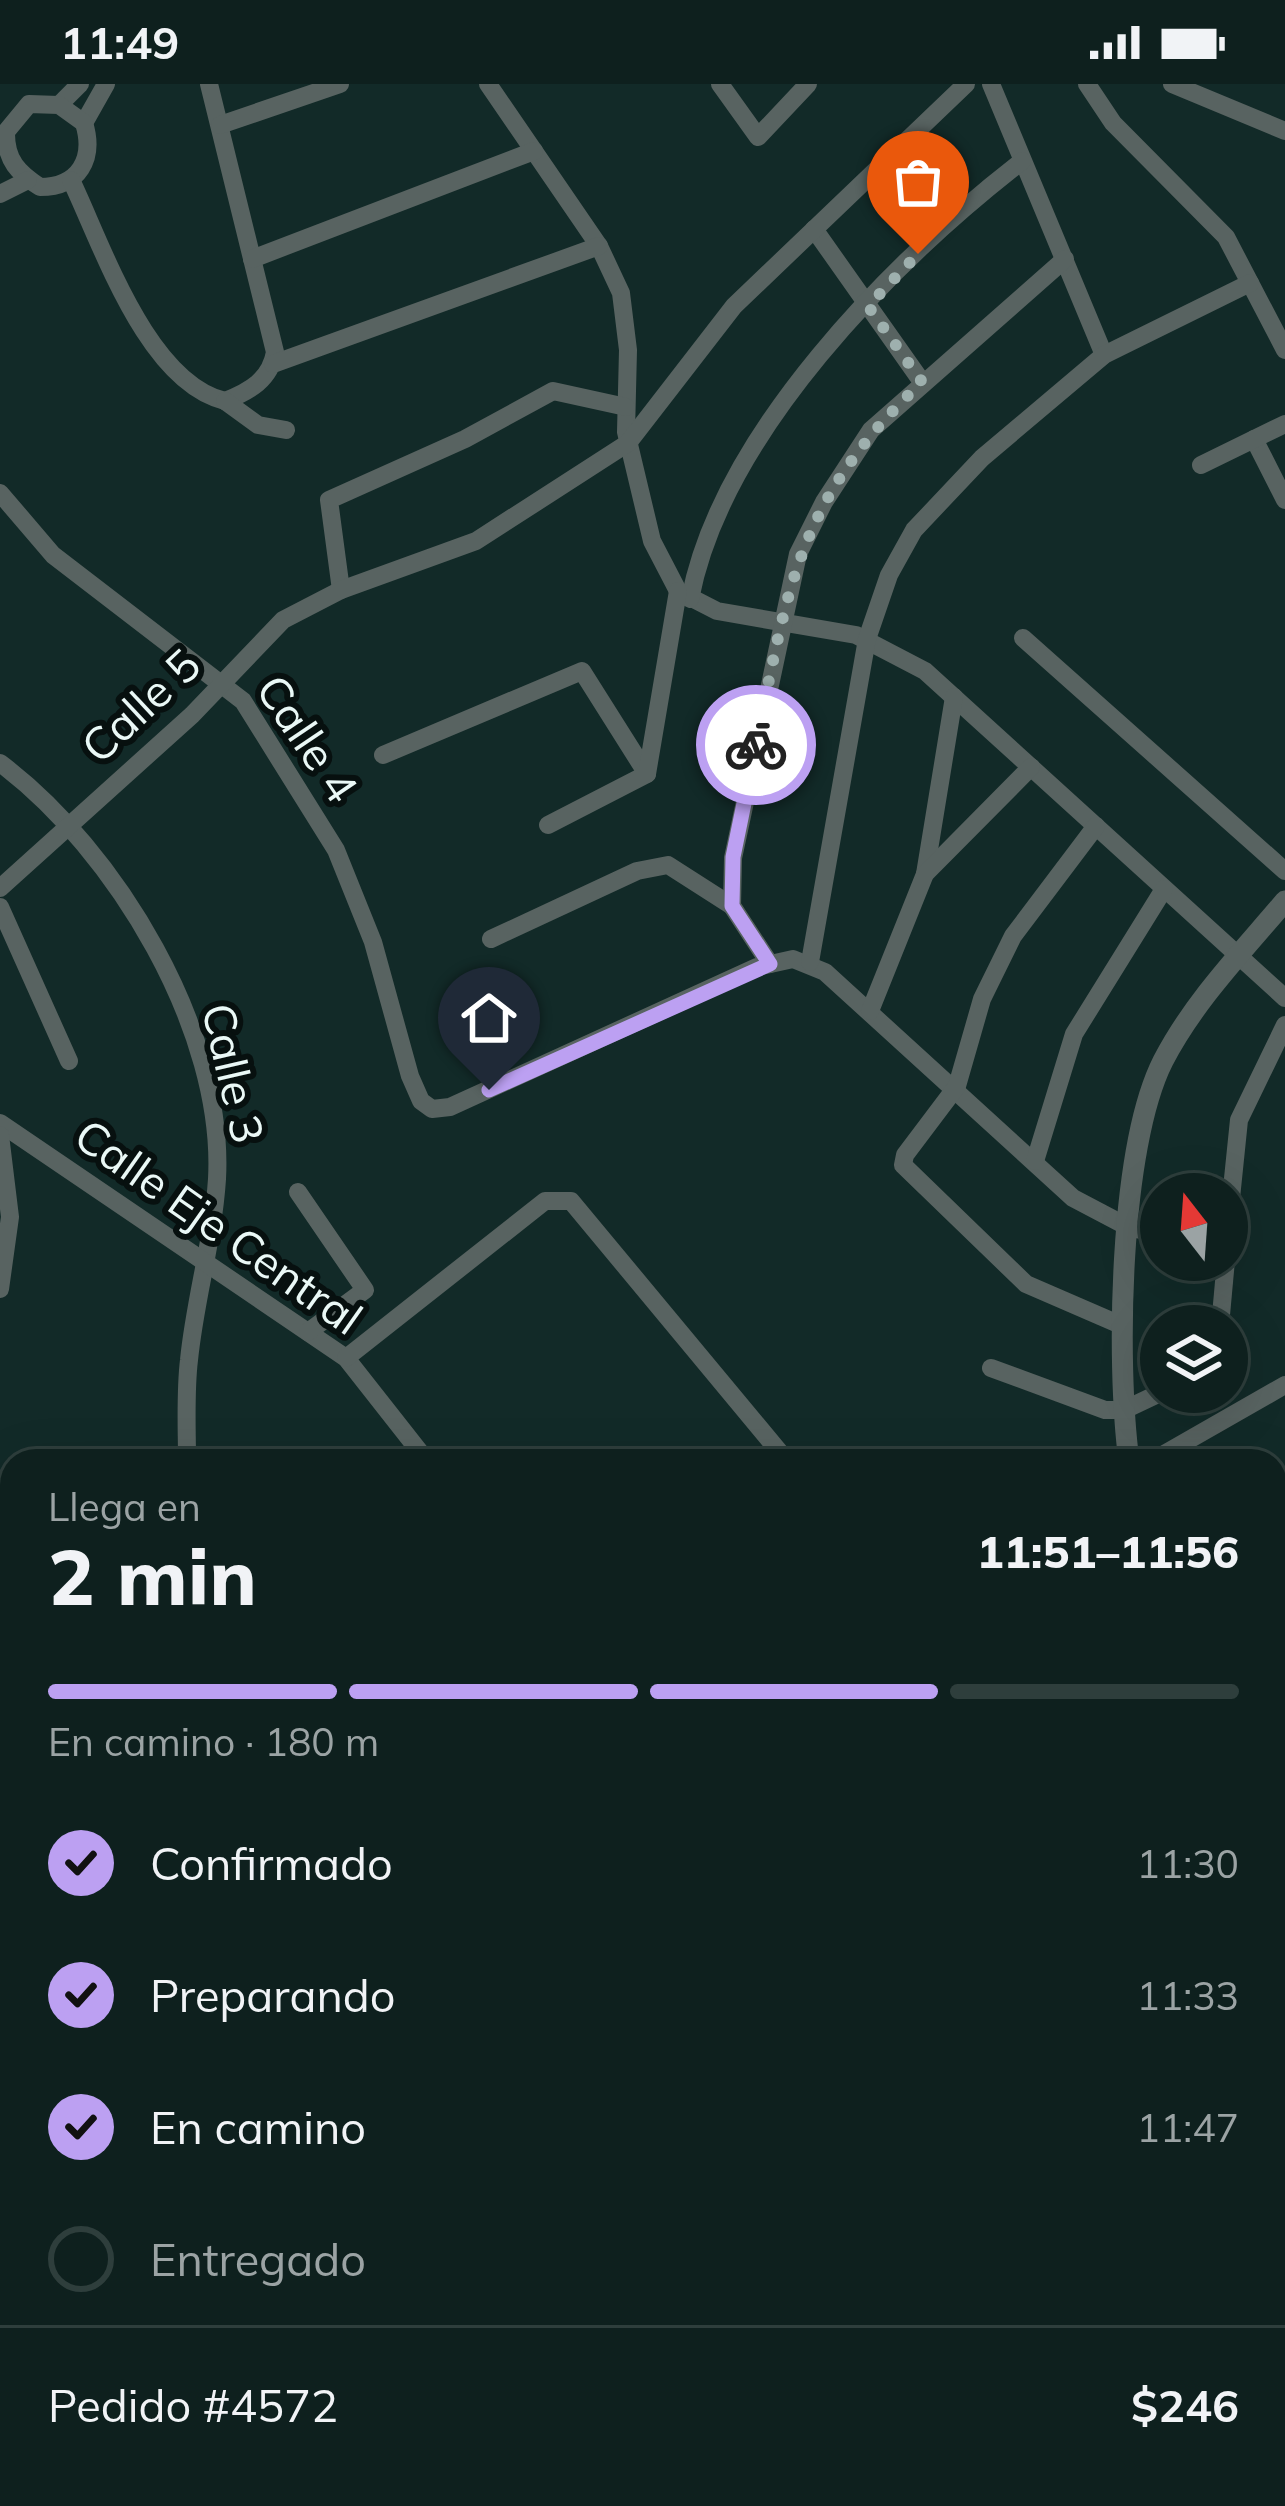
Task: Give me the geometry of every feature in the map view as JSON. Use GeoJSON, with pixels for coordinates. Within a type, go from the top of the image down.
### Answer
{"type":"FeatureCollection","features":[{"type":"Feature","properties":{"kind":"street"},"geometry":{"type":"LineString","coordinates":[[84,123],[59,104],[29,104],[3,136],[6,152],[28,180],[56,187],[71,180],[87,155],[84,123],[106,84]]}},
{"type":"Feature","properties":{"kind":"street"},"geometry":{"type":"LineString","coordinates":[[209,84],[275,352],[273,364]]}},
{"type":"Feature","properties":{"kind":"street"},"geometry":{"type":"LineString","coordinates":[[220,125],[340,84]]}},
{"type":"Feature","properties":{"kind":"street"},"geometry":{"type":"LineString","coordinates":[[488,84],[598,246],[621,292],[628,443],[652,541],[684,595],[717,611],[867,639],[895,651],[954,697],[1285,998]]}},
{"type":"Feature","properties":{"kind":"street"},"geometry":{"type":"LineString","coordinates":[[720,84],[758,137],[808,84]]}},
{"type":"Feature","properties":{"kind":"street","name":"Calle 5"},"geometry":{"type":"LineString","coordinates":[[0,888],[223,682],[283,620],[341,590],[476,541],[628,443],[734,306],[966,84]]}},
{"type":"Feature","properties":{"kind":"street"},"geometry":{"type":"LineString","coordinates":[[992,84],[1104,355]]}},
{"type":"Feature","properties":{"kind":"street"},"geometry":{"type":"LineString","coordinates":[[1087,84],[1113,123],[1226,237],[1285,350]]}},
{"type":"Feature","properties":{"kind":"street"},"geometry":{"type":"LineString","coordinates":[[1172,84],[1285,131]]}},
{"type":"Feature","properties":{"kind":"street"},"geometry":{"type":"LineString","coordinates":[[59,104],[79,85]]}},
{"type":"Feature","properties":{"kind":"street"},"geometry":{"type":"LineString","coordinates":[[252,259],[533,151]]}},
{"type":"Feature","properties":{"kind":"street"},"geometry":{"type":"LineString","coordinates":[[647,774],[684,595],[722,500],[777,405],[969,202],[1022,161]]}},
{"type":"Feature","properties":{"kind":"street"},"geometry":{"type":"LineString","coordinates":[[0,194],[28,180]]}},
{"type":"Feature","properties":{"kind":"street"},"geometry":{"type":"LineString","coordinates":[[71,180],[151,345],[208,397],[225,401],[258,425],[286,430]]}},
{"type":"Feature","properties":{"kind":"street"},"geometry":{"type":"LineString","coordinates":[[814,229],[922,382]]}},
{"type":"Feature","properties":{"kind":"street"},"geometry":{"type":"LineString","coordinates":[[225,401],[249,391],[273,364],[598,246]]}},
{"type":"Feature","properties":{"kind":"street"},"geometry":{"type":"LineString","coordinates":[[732,906],[733,857],[781,621],[798,554],[824,502],[871,430],[1065,259]]}},
{"type":"Feature","properties":{"kind":"street"},"geometry":{"type":"LineString","coordinates":[[810,962],[867,639],[889,575],[935,502],[1104,355],[1250,283]]}},
{"type":"Feature","properties":{"kind":"street"},"geometry":{"type":"LineString","coordinates":[[341,590],[329,500],[465,439],[554,392],[626,406]]}},
{"type":"Feature","properties":{"kind":"street"},"geometry":{"type":"LineString","coordinates":[[1202,465],[1285,424]]}},
{"type":"Feature","properties":{"kind":"street"},"geometry":{"type":"LineString","coordinates":[[1254,439],[1285,500]]}},
{"type":"Feature","properties":{"kind":"street","name":"Calle 4"},"geometry":{"type":"LineString","coordinates":[[0,493],[53,555],[243,700],[336,850],[373,942],[410,1076],[421,1102],[432,1109],[450,1107],[770,964]]}},
{"type":"Feature","properties":{"kind":"street"},"geometry":{"type":"LineString","coordinates":[[1023,638],[1285,871]]}},
{"type":"Feature","properties":{"kind":"street"},"geometry":{"type":"LineString","coordinates":[[383,755],[582,671],[647,774]]}},
{"type":"Feature","properties":{"kind":"street"},"geometry":{"type":"LineString","coordinates":[[870,1011],[926,874],[954,697]]}},
{"type":"Feature","properties":{"kind":"street","name":"Calle 3"},"geometry":{"type":"LineString","coordinates":[[0,763],[69,823],[155,945],[186,1015],[209,1104],[217,1174],[208,1264],[188,1360],[187,1449]]}},
{"type":"Feature","properties":{"kind":"street"},"geometry":{"type":"LineString","coordinates":[[926,874],[1031,767]]}},
{"type":"Feature","properties":{"kind":"street"},"geometry":{"type":"LineString","coordinates":[[548,825],[647,774]]}},
{"type":"Feature","properties":{"kind":"street"},"geometry":{"type":"LineString","coordinates":[[1096,826],[1013,936],[982,999],[957,1086],[905,1155],[908,1174],[1026,1284],[1123,1326]]}},
{"type":"Feature","properties":{"kind":"street"},"geometry":{"type":"LineString","coordinates":[[491,939],[638,872],[668,865],[732,906],[770,964],[810,962],[957,1086],[1073,1198],[1140,1230]]}},
{"type":"Feature","properties":{"kind":"street"},"geometry":{"type":"LineString","coordinates":[[1035,1161],[1074,1034],[1164,889]]}},
{"type":"Feature","properties":{"kind":"street"},"geometry":{"type":"LineString","coordinates":[[1128,1449],[1123,1326],[1139,1129],[1161,1064],[1195,1007],[1285,901]]}},
{"type":"Feature","properties":{"kind":"street"},"geometry":{"type":"LineString","coordinates":[[0,907],[69,1060]]}},
{"type":"Feature","properties":{"kind":"street"},"geometry":{"type":"LineString","coordinates":[[1234,1173],[1239,1120],[1285,1024]]}},
{"type":"Feature","properties":{"kind":"street","name":"Calle Eje Central"},"geometry":{"type":"LineString","coordinates":[[0,1124],[346,1358],[418,1449]]}},
{"type":"Feature","properties":{"kind":"street"},"geometry":{"type":"LineString","coordinates":[[0,1135],[10,1217],[0,1288]]}},
{"type":"Feature","properties":{"kind":"street"},"geometry":{"type":"LineString","coordinates":[[298,1192],[365,1290],[308,1332]]}},
{"type":"Feature","properties":{"kind":"street"},"geometry":{"type":"LineString","coordinates":[[346,1358],[544,1201],[559,1198],[572,1202],[777,1449]]}},
{"type":"Feature","properties":{"kind":"street"},"geometry":{"type":"LineString","coordinates":[[991,1368],[1088,1405],[1124,1410],[1140,1402]]}},
{"type":"Feature","properties":{"kind":"street"},"geometry":{"type":"LineString","coordinates":[[1173,1449],[1285,1385]]}},
{"type":"Feature","properties":{"kind":"way so far"},"geometry":{"type":"LineString","coordinates":[[756,745],[798,554],[824,502],[871,430],[922,382],[868,306],[918,254]]}},
{"type":"Feature","properties":{"kind":"route"},"geometry":{"type":"LineString","coordinates":[[489,1090],[770,964],[732,906],[733,857],[756,745]]}}]}
